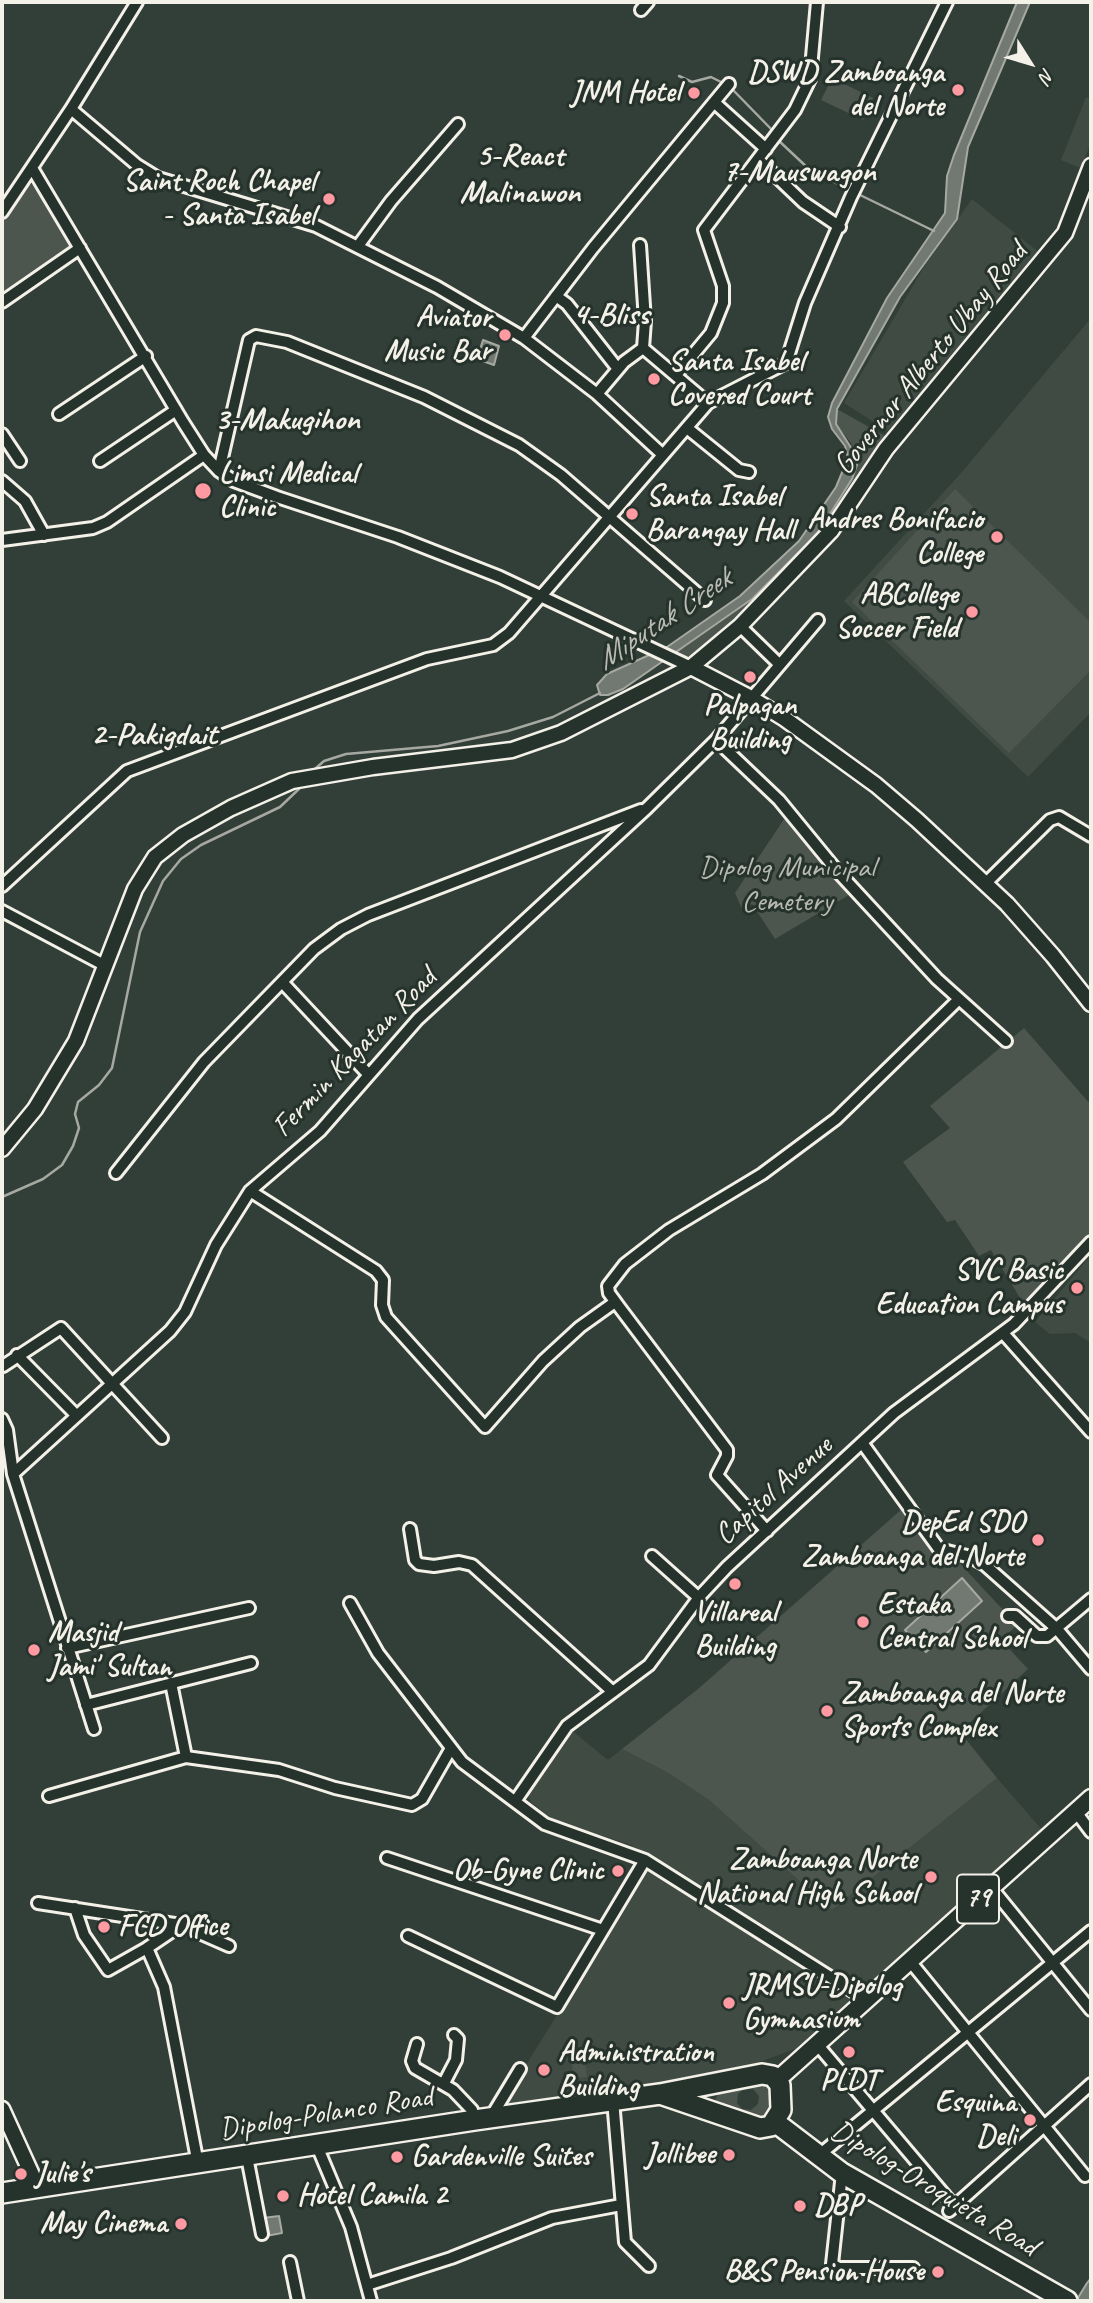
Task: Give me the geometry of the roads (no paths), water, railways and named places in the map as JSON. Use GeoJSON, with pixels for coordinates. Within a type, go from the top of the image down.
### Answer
{"type":"FeatureCollection","features":[{"type":"Feature","properties":{"kind":"highway","name":"Dipolog-Polanco Road"},"geometry":{"type":"LineString","coordinates":[[2,2193],[247,2157],[483,2118],[660,2094],[762,2074],[777,2080]]}},
{"type":"Feature","properties":{"kind":"highway"},"geometry":{"type":"LineString","coordinates":[[660,2094],[760,2128],[775,2122],[781,2110],[782,2091],[777,2080]]}},
{"type":"Feature","properties":{"kind":"highway"},"geometry":{"type":"LineString","coordinates":[[710,2109],[706,2093],[712,2084]]}},
{"type":"Feature","properties":{"kind":"highway","name":"Dipolog-Oroquieta Road"},"geometry":{"type":"LineString","coordinates":[[775,2122],[817,2157],[842,2173],[1067,2301]]}},
{"type":"Feature","properties":{"kind":"main road","name":"Governor Alberto Ubay Road"},"geometry":{"type":"LineString","coordinates":[[2,1149],[35,1109],[76,1041],[91,1009],[104,965],[135,890],[155,857],[183,835],[231,808],[292,781],[468,758],[537,743],[691,667],[740,626],[818,548],[886,449],[1052,250],[1071,221],[1091,166]]}},
{"type":"Feature","properties":{"kind":"main road"},"geometry":{"type":"LineString","coordinates":[[691,667],[751,698],[876,785],[986,883],[1053,956],[1091,1004]]}},
{"type":"Feature","properties":{"kind":"main road","name":"79"},"geometry":{"type":"LineString","coordinates":[[777,2080],[1091,1798]]}},
{"type":"Feature","properties":{"kind":"main road"},"geometry":{"type":"LineString","coordinates":[[2,2109],[38,2188]]}},
{"type":"Feature","properties":{"kind":"street"},"geometry":{"type":"LineString","coordinates":[[2,212],[71,109],[137,2]]}},
{"type":"Feature","properties":{"kind":"street"},"geometry":{"type":"LineString","coordinates":[[676,375],[711,333],[723,303],[723,286],[704,230],[707,222],[795,110],[810,79],[817,2]]}},
{"type":"Feature","properties":{"kind":"street"},"geometry":{"type":"LineString","coordinates":[[930,37],[938,2]]}},
{"type":"Feature","properties":{"kind":"street"},"geometry":{"type":"LineString","coordinates":[[2,886],[127,772],[427,659],[493,645],[509,633],[708,403],[786,363],[805,303],[851,197],[947,2]]}},
{"type":"Feature","properties":{"kind":"street"},"geometry":{"type":"LineString","coordinates":[[524,338],[729,84]]}},
{"type":"Feature","properties":{"kind":"street"},"geometry":{"type":"LineString","coordinates":[[715,103],[769,146]]}},
{"type":"Feature","properties":{"kind":"street"},"geometry":{"type":"LineString","coordinates":[[71,109],[137,165],[158,178],[177,186],[286,215],[358,246],[437,287],[524,338],[597,394],[663,455]]}},
{"type":"Feature","properties":{"kind":"street"},"geometry":{"type":"LineString","coordinates":[[358,246],[421,165],[458,124]]}},
{"type":"Feature","properties":{"kind":"street"},"geometry":{"type":"LineString","coordinates":[[758,159],[803,202],[840,227]]}},
{"type":"Feature","properties":{"kind":"street"},"geometry":{"type":"LineString","coordinates":[[32,168],[176,410],[204,455],[219,471],[234,481],[398,537],[542,595],[691,667]]}},
{"type":"Feature","properties":{"kind":"street"},"geometry":{"type":"LineString","coordinates":[[597,394],[618,369],[643,348],[645,321],[640,245]]}},
{"type":"Feature","properties":{"kind":"street"},"geometry":{"type":"LineString","coordinates":[[2,302],[80,248]]}},
{"type":"Feature","properties":{"kind":"street"},"geometry":{"type":"LineString","coordinates":[[556,296],[567,304],[618,369]]}},
{"type":"Feature","properties":{"kind":"street"},"geometry":{"type":"LineString","coordinates":[[219,471],[248,345],[256,336],[287,342],[385,381],[503,436],[561,475],[705,600]]}},
{"type":"Feature","properties":{"kind":"street"},"geometry":{"type":"LineString","coordinates":[[643,348],[708,403]]}},
{"type":"Feature","properties":{"kind":"street"},"geometry":{"type":"LineString","coordinates":[[59,414],[146,356]]}},
{"type":"Feature","properties":{"kind":"street"},"geometry":{"type":"LineString","coordinates":[[100,461],[176,410]]}},
{"type":"Feature","properties":{"kind":"street"},"geometry":{"type":"LineString","coordinates":[[687,428],[739,470],[749,472]]}},
{"type":"Feature","properties":{"kind":"street"},"geometry":{"type":"LineString","coordinates":[[2,434],[20,461]]}},
{"type":"Feature","properties":{"kind":"street"},"geometry":{"type":"LineString","coordinates":[[2,540],[93,528],[107,522],[204,455]]}},
{"type":"Feature","properties":{"kind":"street"},"geometry":{"type":"LineString","coordinates":[[2,481],[25,501],[44,535]]}},
{"type":"Feature","properties":{"kind":"street","name":"Fermin Kagatan Road"},"geometry":{"type":"LineString","coordinates":[[13,1474],[134,1367],[185,1312],[216,1245],[250,1191],[320,1131],[418,1019],[647,808],[716,740],[818,620]]}},
{"type":"Feature","properties":{"kind":"street"},"geometry":{"type":"LineString","coordinates":[[740,626],[779,664]]}},
{"type":"Feature","properties":{"kind":"street"},"geometry":{"type":"LineString","coordinates":[[716,740],[779,800],[838,872],[958,1000],[1006,1041]]}},
{"type":"Feature","properties":{"kind":"street"},"geometry":{"type":"LineString","coordinates":[[117,1173],[204,1062],[314,949],[341,929],[368,915],[647,808]]}},
{"type":"Feature","properties":{"kind":"street"},"geometry":{"type":"LineString","coordinates":[[986,883],[1050,820],[1059,817],[1091,836]]}},
{"type":"Feature","properties":{"kind":"street"},"geometry":{"type":"LineString","coordinates":[[2,911],[104,965]]}},
{"type":"Feature","properties":{"kind":"street"},"geometry":{"type":"LineString","coordinates":[[283,983],[368,1073]]}},
{"type":"Feature","properties":{"kind":"street"},"geometry":{"type":"LineString","coordinates":[[766,1531],[718,1475],[727,1450],[615,1301],[608,1286],[625,1265],[669,1230],[762,1174],[836,1119],[958,1000]]}},
{"type":"Feature","properties":{"kind":"street"},"geometry":{"type":"LineString","coordinates":[[250,1191],[376,1271],[383,1280],[382,1305],[386,1317],[485,1427],[543,1361],[580,1327],[615,1301]]}},
{"type":"Feature","properties":{"kind":"street","name":"Capitol Avenue"},"geometry":{"type":"LineString","coordinates":[[516,1800],[567,1726],[649,1665],[699,1598],[766,1531],[909,1401],[1003,1333],[1027,1312],[1091,1242]]}},
{"type":"Feature","properties":{"kind":"street"},"geometry":{"type":"LineString","coordinates":[[3,1366],[61,1328],[162,1438]]}},
{"type":"Feature","properties":{"kind":"street"},"geometry":{"type":"LineString","coordinates":[[1003,1333],[1091,1432]]}},
{"type":"Feature","properties":{"kind":"street"},"geometry":{"type":"LineString","coordinates":[[17,1355],[77,1416]]}},
{"type":"Feature","properties":{"kind":"street"},"geometry":{"type":"LineString","coordinates":[[2,1419],[8,1430],[13,1474],[10,1487],[94,1729]]}},
{"type":"Feature","properties":{"kind":"street"},"geometry":{"type":"LineString","coordinates":[[863,1444],[939,1549],[971,1557],[985,1565],[1056,1629],[1091,1669]]}},
{"type":"Feature","properties":{"kind":"street"},"geometry":{"type":"LineString","coordinates":[[410,1529],[415,1560],[419,1564],[434,1566],[459,1562],[472,1565],[613,1692]]}},
{"type":"Feature","properties":{"kind":"street"},"geometry":{"type":"LineString","coordinates":[[652,1556],[699,1598]]}},
{"type":"Feature","properties":{"kind":"street"},"geometry":{"type":"LineString","coordinates":[[1008,1616],[1015,1616],[1037,1636],[1047,1636],[1091,1599]]}},
{"type":"Feature","properties":{"kind":"street"},"geometry":{"type":"LineString","coordinates":[[350,1603],[378,1653],[426,1714],[450,1750],[462,1762],[557,1830],[645,1860],[865,1999]]}},
{"type":"Feature","properties":{"kind":"street"},"geometry":{"type":"LineString","coordinates":[[67,1648],[249,1608]]}},
{"type":"Feature","properties":{"kind":"street"},"geometry":{"type":"LineString","coordinates":[[86,1705],[251,1663]]}},
{"type":"Feature","properties":{"kind":"street"},"geometry":{"type":"LineString","coordinates":[[170,1683],[186,1757]]}},
{"type":"Feature","properties":{"kind":"street"},"geometry":{"type":"LineString","coordinates":[[49,1796],[186,1757],[279,1770],[335,1788],[412,1805],[422,1799],[450,1750]]}},
{"type":"Feature","properties":{"kind":"street"},"geometry":{"type":"LineString","coordinates":[[1076,1812],[1091,1832]]}},
{"type":"Feature","properties":{"kind":"street"},"geometry":{"type":"LineString","coordinates":[[387,1858],[603,1930]]}},
{"type":"Feature","properties":{"kind":"street"},"geometry":{"type":"LineString","coordinates":[[408,1936],[557,2007],[645,1860]]}},
{"type":"Feature","properties":{"kind":"street"},"geometry":{"type":"LineString","coordinates":[[991,1887],[1091,2010]]}},
{"type":"Feature","properties":{"kind":"street"},"geometry":{"type":"LineString","coordinates":[[38,1903],[181,1925],[229,1946]]}},
{"type":"Feature","properties":{"kind":"street"},"geometry":{"type":"LineString","coordinates":[[75,1908],[85,1935],[108,1970],[181,1925]]}},
{"type":"Feature","properties":{"kind":"street"},"geometry":{"type":"LineString","coordinates":[[817,2157],[1091,1931]]}},
{"type":"Feature","properties":{"kind":"street"},"geometry":{"type":"LineString","coordinates":[[147,1948],[164,1987],[198,2164]]}},
{"type":"Feature","properties":{"kind":"street"},"geometry":{"type":"LineString","coordinates":[[909,1959],[1086,2176]]}},
{"type":"Feature","properties":{"kind":"street"},"geometry":{"type":"LineString","coordinates":[[444,2084],[456,2060],[458,2039],[454,2035]]}},
{"type":"Feature","properties":{"kind":"street"},"geometry":{"type":"LineString","coordinates":[[816,2043],[951,2209],[1091,2084]]}},
{"type":"Feature","properties":{"kind":"street"},"geometry":{"type":"LineString","coordinates":[[417,2044],[413,2065],[444,2084],[483,2118],[520,2069]]}},
{"type":"Feature","properties":{"kind":"street"},"geometry":{"type":"LineString","coordinates":[[613,2100],[625,2242],[649,2266]]}},
{"type":"Feature","properties":{"kind":"street"},"geometry":{"type":"LineString","coordinates":[[317,2146],[351,2227],[370,2301]]}},
{"type":"Feature","properties":{"kind":"street"},"geometry":{"type":"LineString","coordinates":[[247,2157],[262,2234]]}},
{"type":"Feature","properties":{"kind":"street"},"geometry":{"type":"LineString","coordinates":[[842,2173],[832,2264],[839,2268],[913,2268]]}},
{"type":"Feature","properties":{"kind":"street"},"geometry":{"type":"LineString","coordinates":[[367,2285],[451,2258],[552,2218],[621,2205]]}},
{"type":"Feature","properties":{"kind":"street"},"geometry":{"type":"LineString","coordinates":[[290,2262],[294,2300]]}},
{"type":"Feature","properties":{"kind":"waterway"},"geometry":{"type":"LineString","coordinates":[[679,76],[692,82],[711,77],[721,82]]}},
{"type":"Feature","properties":{"kind":"waterway"},"geometry":{"type":"LineString","coordinates":[[734,91],[773,131]]}},
{"type":"Feature","properties":{"kind":"waterway"},"geometry":{"type":"LineString","coordinates":[[778,140],[810,170],[852,191]]}},
{"type":"Feature","properties":{"kind":"waterway"},"geometry":{"type":"LineString","coordinates":[[858,194],[934,231]]}},
{"type":"Feature","properties":{"kind":"waterway","name":"Miputak Creek"},"geometry":{"type":"LineString","coordinates":[[316,768],[324,761],[346,754],[438,746],[508,731],[553,717],[600,693]]}},
{"type":"Feature","properties":{"kind":"waterway","name":"Miputak Creek"},"geometry":{"type":"LineString","coordinates":[[2,1197],[43,1179],[62,1165],[73,1146],[79,1128],[75,1114],[78,1102],[99,1085],[112,1068],[140,932],[163,881],[181,859],[201,845],[280,807],[301,787]]}},
{"type":"Feature","properties":{"kind":"place","name":"DSWD Zamboanga del Norte"},"geometry":{"type":"Point","coordinates":[958,90]}},
{"type":"Feature","properties":{"kind":"place","name":"JNM Hotel"},"geometry":{"type":"Point","coordinates":[694,93]}},
{"type":"Feature","properties":{"kind":"place","name":"Saint Roch Chapel - Santa Isabel"},"geometry":{"type":"Point","coordinates":[329,199]}},
{"type":"Feature","properties":{"kind":"place","name":"Aviator Music Bar"},"geometry":{"type":"Point","coordinates":[505,335]}},
{"type":"Feature","properties":{"kind":"place","name":"Santa Isabel Covered Court"},"geometry":{"type":"Point","coordinates":[654,379]}},
{"type":"Feature","properties":{"kind":"place","name":"Limsi Medical Clinic"},"geometry":{"type":"Point","coordinates":[203,491]}},
{"type":"Feature","properties":{"kind":"place","name":"Santa Isabel Barangay Hall"},"geometry":{"type":"Point","coordinates":[632,514]}},
{"type":"Feature","properties":{"kind":"place","name":"Andres Bonifacio College"},"geometry":{"type":"Point","coordinates":[997,537]}},
{"type":"Feature","properties":{"kind":"place","name":"ABCollege Soccer Field"},"geometry":{"type":"Point","coordinates":[972,612]}},
{"type":"Feature","properties":{"kind":"place","name":"Palpagan Building"},"geometry":{"type":"Point","coordinates":[750,677]}},
{"type":"Feature","properties":{"kind":"place","name":"SVC Basic Education Campus"},"geometry":{"type":"Point","coordinates":[1077,1288]}},
{"type":"Feature","properties":{"kind":"place","name":"DepEd SDO Zamboanga del Norte"},"geometry":{"type":"Point","coordinates":[1038,1540]}},
{"type":"Feature","properties":{"kind":"place","name":"Villareal Building"},"geometry":{"type":"Point","coordinates":[735,1584]}},
{"type":"Feature","properties":{"kind":"place","name":"Estaka Central School"},"geometry":{"type":"Point","coordinates":[863,1622]}},
{"type":"Feature","properties":{"kind":"place","name":"Masjid Jami' Sultan"},"geometry":{"type":"Point","coordinates":[34,1650]}},
{"type":"Feature","properties":{"kind":"place","name":"Zamboanga del Norte Sports Complex"},"geometry":{"type":"Point","coordinates":[827,1711]}},
{"type":"Feature","properties":{"kind":"place","name":"Ob-Gyne Clinic"},"geometry":{"type":"Point","coordinates":[618,1871]}},
{"type":"Feature","properties":{"kind":"place","name":"Zamboanga Norte National High School"},"geometry":{"type":"Point","coordinates":[931,1877]}},
{"type":"Feature","properties":{"kind":"place","name":"FCD Office"},"geometry":{"type":"Point","coordinates":[104,1927]}},
{"type":"Feature","properties":{"kind":"place","name":"JRMSU-Dipolog Gymnasium"},"geometry":{"type":"Point","coordinates":[729,2003]}},
{"type":"Feature","properties":{"kind":"place","name":"PLDT"},"geometry":{"type":"Point","coordinates":[849,2052]}},
{"type":"Feature","properties":{"kind":"place","name":"Administration Building"},"geometry":{"type":"Point","coordinates":[544,2070]}},
{"type":"Feature","properties":{"kind":"place","name":"Esquina Deli"},"geometry":{"type":"Point","coordinates":[1030,2120]}},
{"type":"Feature","properties":{"kind":"place","name":"Jollibee"},"geometry":{"type":"Point","coordinates":[729,2155]}},
{"type":"Feature","properties":{"kind":"place","name":"Gardenville Suites"},"geometry":{"type":"Point","coordinates":[397,2157]}},
{"type":"Feature","properties":{"kind":"place","name":"Julie's"},"geometry":{"type":"Point","coordinates":[21,2174]}},
{"type":"Feature","properties":{"kind":"place","name":"Hotel Camila 2"},"geometry":{"type":"Point","coordinates":[283,2196]}},
{"type":"Feature","properties":{"kind":"place","name":"DBP"},"geometry":{"type":"Point","coordinates":[800,2206]}},
{"type":"Feature","properties":{"kind":"place","name":"May Cinema"},"geometry":{"type":"Point","coordinates":[181,2224]}},
{"type":"Feature","properties":{"kind":"place","name":"B&S Pension House"},"geometry":{"type":"Point","coordinates":[938,2272]}},
{"type":"Feature","properties":{"kind":"district","name":"7-Mauswagon"},"geometry":{"type":"Point","coordinates":[799,173]}},
{"type":"Feature","properties":{"kind":"district","name":"5-React Malinawon"},"geometry":{"type":"Point","coordinates":[520,176]}},
{"type":"Feature","properties":{"kind":"district","name":"4-Bliss"},"geometry":{"type":"Point","coordinates":[611,316]}},
{"type":"Feature","properties":{"kind":"district","name":"3-Makugihon"},"geometry":{"type":"Point","coordinates":[287,421]}},
{"type":"Feature","properties":{"kind":"district","name":"2-Pakigdait"},"geometry":{"type":"Point","coordinates":[154,736]}},
{"type":"Feature","properties":{"kind":"park label","name":"Dipolog Municipal Cemetery"},"geometry":{"type":"Point","coordinates":[787,885]}}]}
